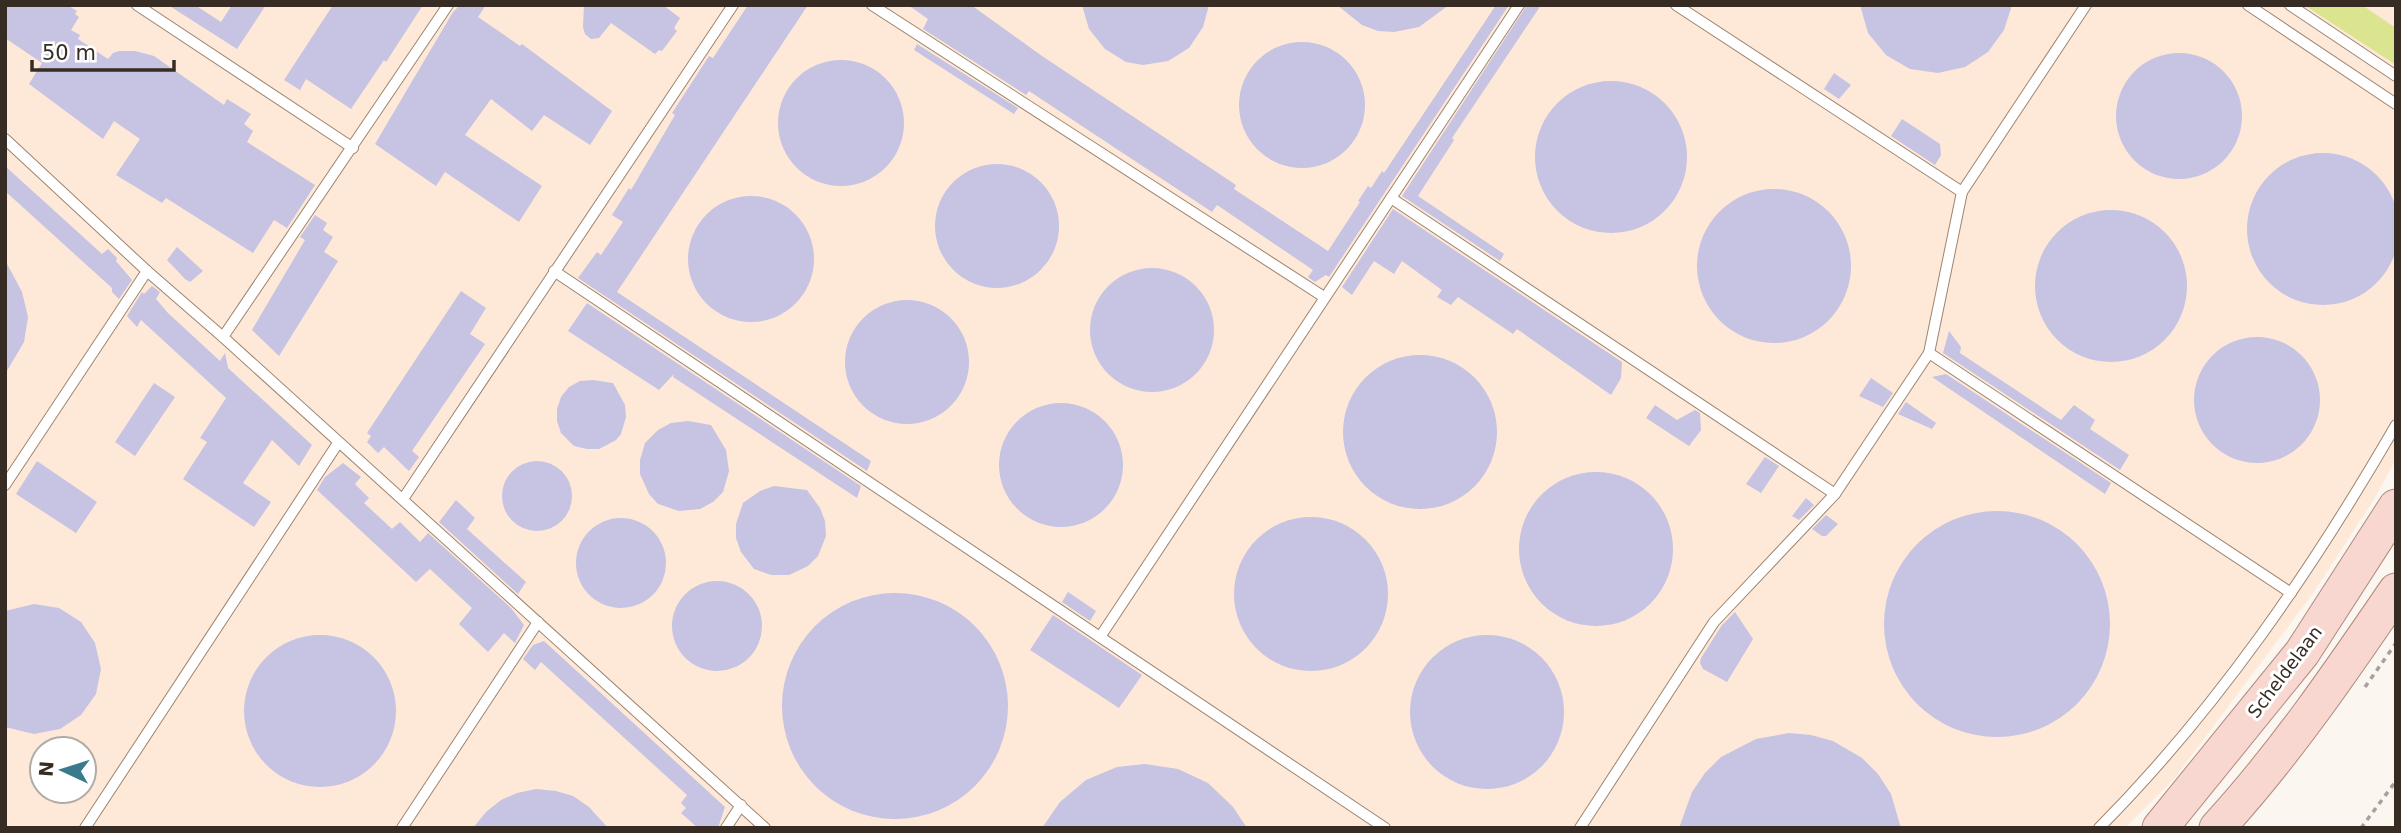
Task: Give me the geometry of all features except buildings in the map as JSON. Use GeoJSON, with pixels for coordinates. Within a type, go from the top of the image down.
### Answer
{"type":"FeatureCollection","features":[{"type":"Feature","properties":{"kind":"main road","name":"Scheldelaan"},"geometry":{"type":"LineString","coordinates":[[2160,828],[2302,653],[2396,507]]}},
{"type":"Feature","properties":{"kind":"main road"},"geometry":{"type":"LineString","coordinates":[[2217,828],[2254,788],[2328,690],[2396,591]]}},
{"type":"Feature","properties":{"kind":"lane"},"geometry":{"type":"LineString","coordinates":[[137,5],[353,148]]}},
{"type":"Feature","properties":{"kind":"lane"},"geometry":{"type":"LineString","coordinates":[[223,337],[448,5]]}},
{"type":"Feature","properties":{"kind":"lane"},"geometry":{"type":"LineString","coordinates":[[402,499],[733,5]]}},
{"type":"Feature","properties":{"kind":"lane"},"geometry":{"type":"LineString","coordinates":[[872,5],[1324,298]]}},
{"type":"Feature","properties":{"kind":"lane"},"geometry":{"type":"LineString","coordinates":[[1100,636],[1519,5]]}},
{"type":"Feature","properties":{"kind":"lane"},"geometry":{"type":"LineString","coordinates":[[1676,5],[1962,192]]}},
{"type":"Feature","properties":{"kind":"lane"},"geometry":{"type":"LineString","coordinates":[[1580,828],[1714,622],[1835,494],[1929,353],[1962,192],[2086,5]]}},
{"type":"Feature","properties":{"kind":"lane"},"geometry":{"type":"LineString","coordinates":[[2248,5],[2396,104]]}},
{"type":"Feature","properties":{"kind":"lane"},"geometry":{"type":"LineString","coordinates":[[2290,5],[2396,76]]}},
{"type":"Feature","properties":{"kind":"lane"},"geometry":{"type":"LineString","coordinates":[[5,139],[147,271],[765,828]]}},
{"type":"Feature","properties":{"kind":"lane"},"geometry":{"type":"LineString","coordinates":[[1391,198],[1835,494]]}},
{"type":"Feature","properties":{"kind":"lane"},"geometry":{"type":"LineString","coordinates":[[5,485],[147,271]]}},
{"type":"Feature","properties":{"kind":"lane"},"geometry":{"type":"LineString","coordinates":[[555,271],[1385,828]]}},
{"type":"Feature","properties":{"kind":"lane"},"geometry":{"type":"LineString","coordinates":[[1929,353],[2291,593]]}},
{"type":"Feature","properties":{"kind":"lane"},"geometry":{"type":"LineString","coordinates":[[2099,828],[2142,785],[2211,701],[2291,593],[2348,509],[2396,425]]}},
{"type":"Feature","properties":{"kind":"lane"},"geometry":{"type":"LineString","coordinates":[[85,828],[338,443]]}},
{"type":"Feature","properties":{"kind":"lane"},"geometry":{"type":"LineString","coordinates":[[402,828],[538,622]]}},
{"type":"Feature","properties":{"kind":"lane"},"geometry":{"type":"LineString","coordinates":[[726,828],[741,805]]}},
{"type":"Feature","properties":{"kind":"path"},"geometry":{"type":"LineString","coordinates":[[2361,828],[2396,781]]}},
{"type":"Feature","properties":{"kind":"shaded area"},"geometry":{"type":"Polygon","coordinates":[[[5,5],[2396,5],[2396,459],[2373,501],[2314,592],[2174,779],[2125,828],[5,828],[5,5]]]}},
{"type":"Feature","properties":{"kind":"green space"},"geometry":{"type":"Polygon","coordinates":[[[2304,5],[2362,5],[2396,28],[2396,65],[2304,5]]]}}]}
